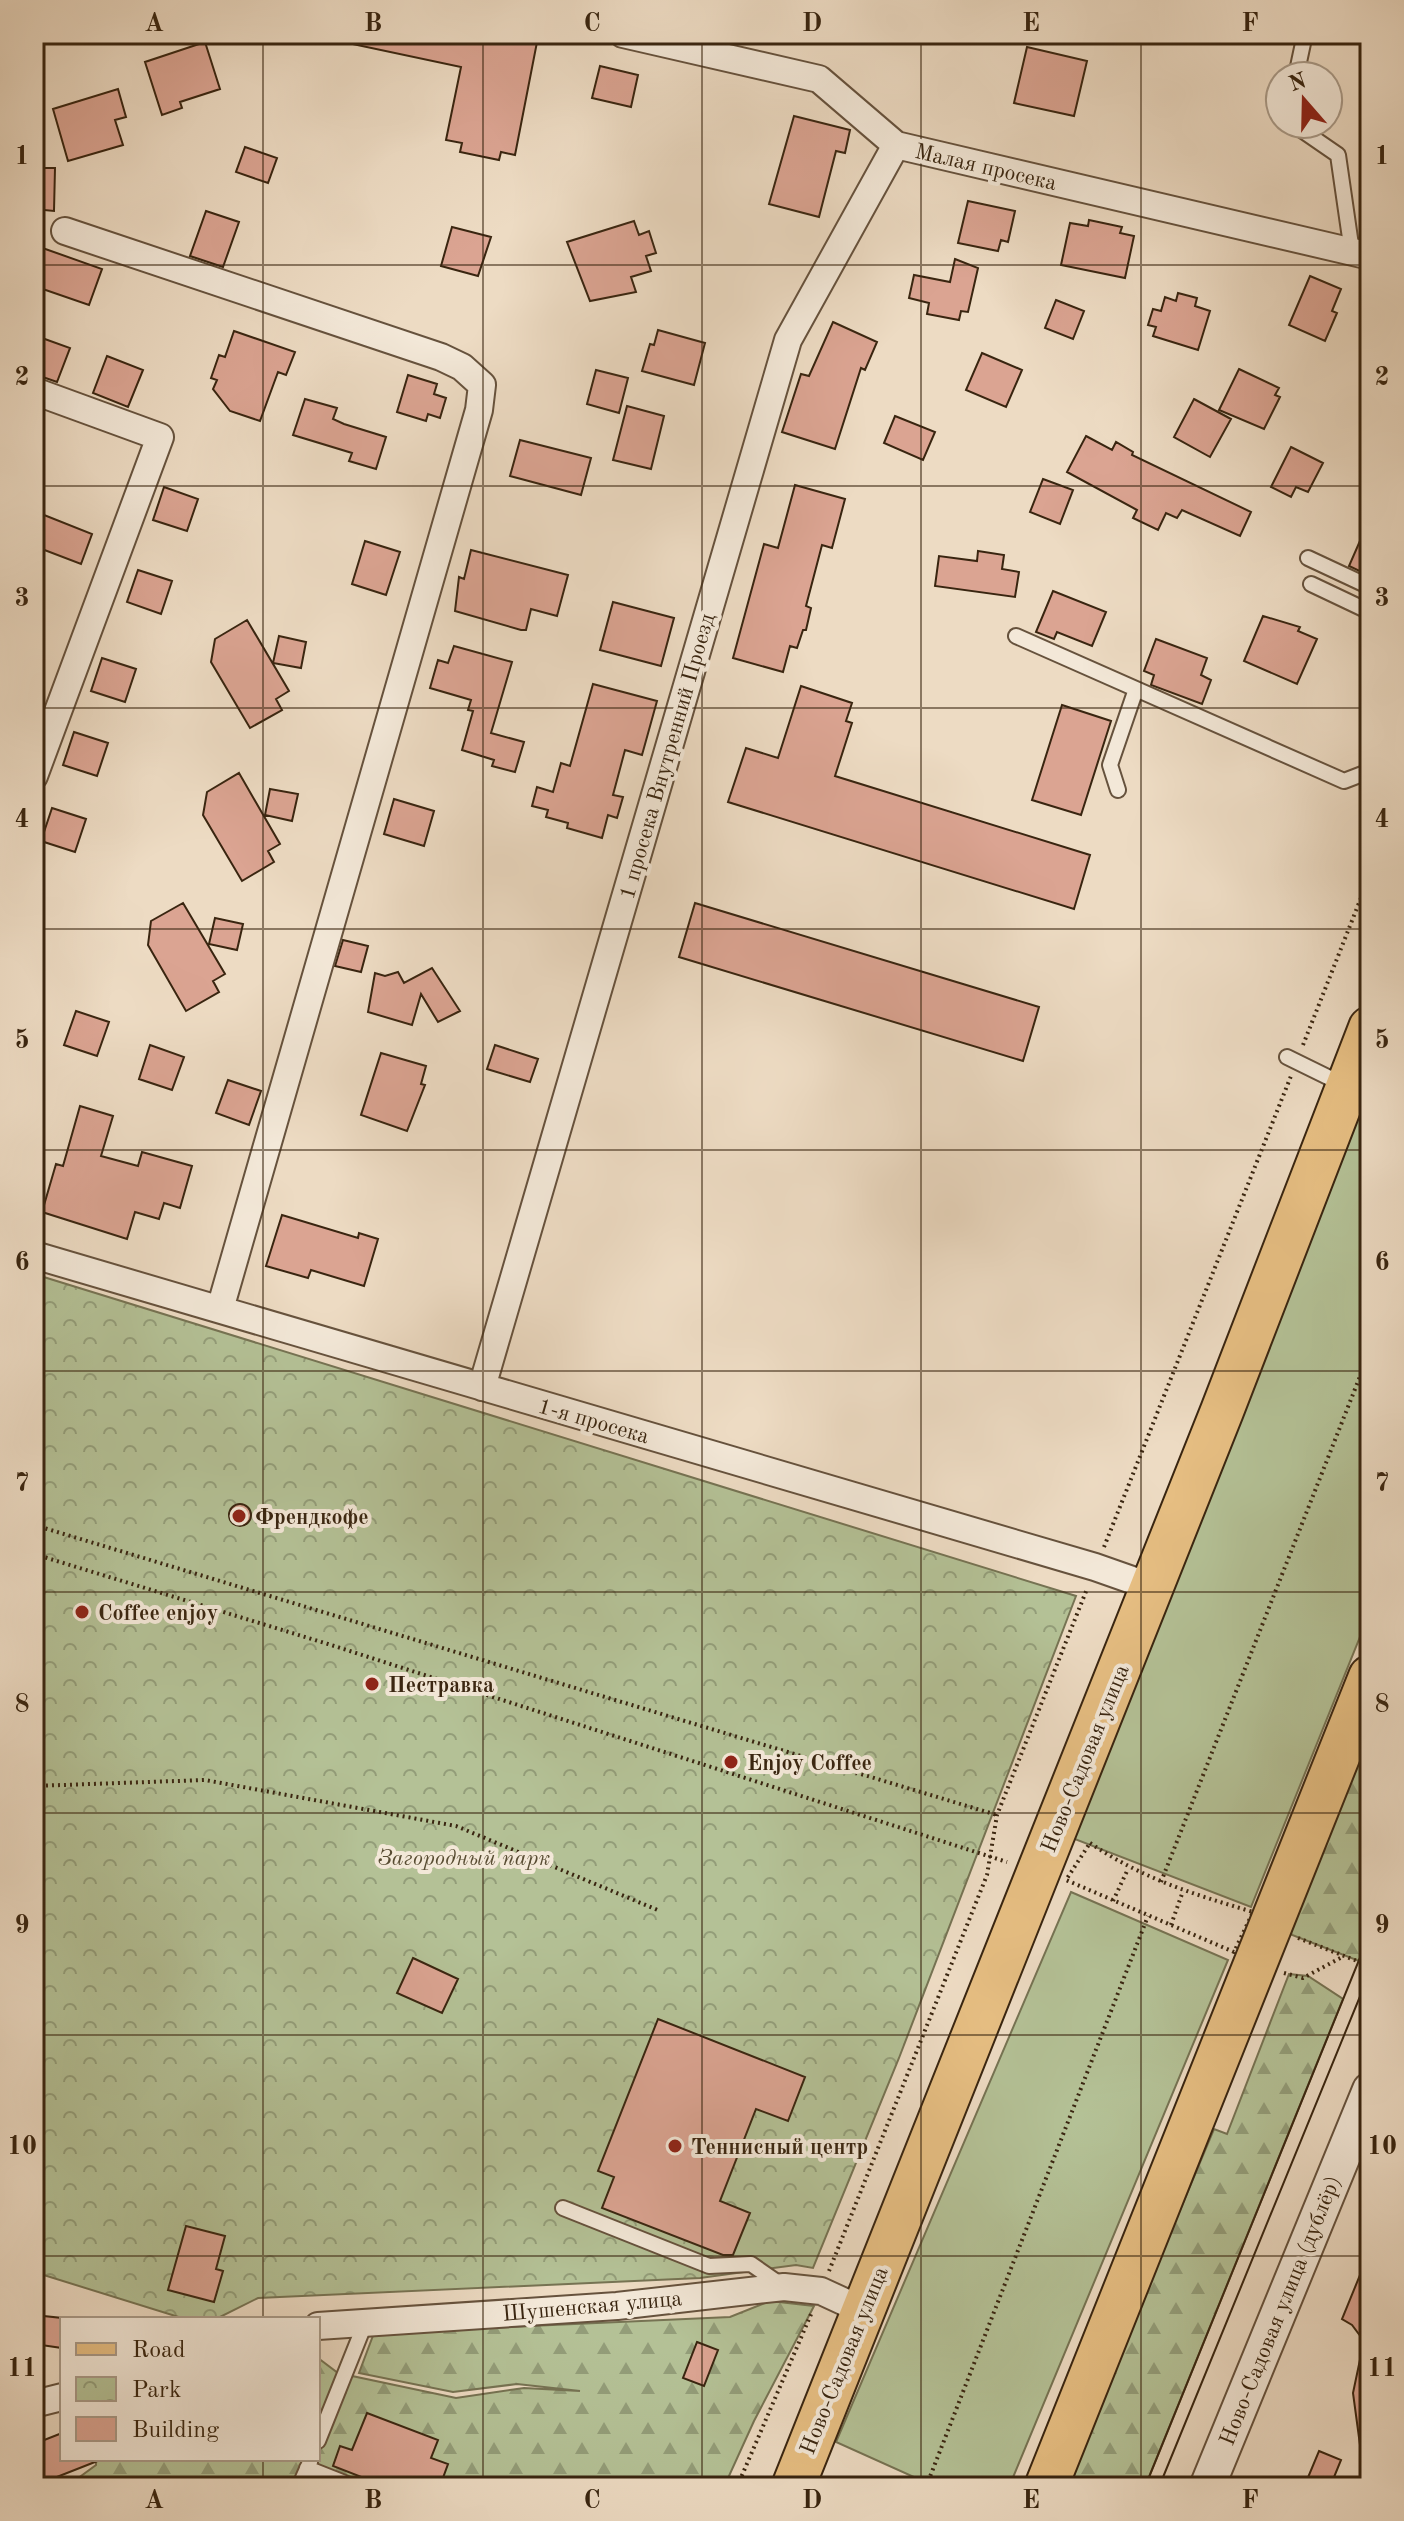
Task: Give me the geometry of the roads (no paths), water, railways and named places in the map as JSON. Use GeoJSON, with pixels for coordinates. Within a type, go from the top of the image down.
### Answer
{"type":"FeatureCollection","features":[{"type":"Feature","properties":{"kind":"main road","name":"Ново-Садовая улица"},"geometry":{"type":"LineString","coordinates":[[793,2487],[862,2310],[1053,1875],[1152,1587],[1370,1030]]}},
{"type":"Feature","properties":{"kind":"main road"},"geometry":{"type":"LineString","coordinates":[[1046,2487],[1370,1677]]}},
{"type":"Feature","properties":{"kind":"street","name":"Малая просека"},"geometry":{"type":"LineString","coordinates":[[623,34],[819,79],[896,145],[1361,254]]}},
{"type":"Feature","properties":{"kind":"street","name":"1 просека Внутренний Проезд"},"geometry":{"type":"LineString","coordinates":[[482,1387],[788,340],[896,145]]}},
{"type":"Feature","properties":{"kind":"street"},"geometry":{"type":"LineString","coordinates":[[65,231],[441,357],[462,367],[482,385],[479,410],[220,1309]]}},
{"type":"Feature","properties":{"kind":"street"},"geometry":{"type":"LineString","coordinates":[[34,391],[160,437],[34,776]]}},
{"type":"Feature","properties":{"kind":"street","name":"1-я просека"},"geometry":{"type":"LineString","coordinates":[[34,1255],[1095,1567],[1152,1587]]}},
{"type":"Feature","properties":{"kind":"street","name":"Ново-Садовая улица (дублёр)"},"geometry":{"type":"LineString","coordinates":[[1207,2487],[1370,2090]]}},
{"type":"Feature","properties":{"kind":"street","name":"Шушенская улица"},"geometry":{"type":"LineString","coordinates":[[320,2326],[617,2306],[784,2287],[821,2291],[862,2310]]}},
{"type":"Feature","properties":{"kind":"street"},"geometry":{"type":"LineString","coordinates":[[34,2404],[60,2398]]}},
{"type":"Feature","properties":{"kind":"lane"},"geometry":{"type":"LineString","coordinates":[[1299,60],[1305,34]]}},
{"type":"Feature","properties":{"kind":"lane"},"geometry":{"type":"LineString","coordinates":[[1316,140],[1338,155],[1361,254]]}},
{"type":"Feature","properties":{"kind":"lane"},"geometry":{"type":"LineString","coordinates":[[1308,558],[1370,587]]}},
{"type":"Feature","properties":{"kind":"lane"},"geometry":{"type":"LineString","coordinates":[[1311,584],[1370,612]]}},
{"type":"Feature","properties":{"kind":"lane"},"geometry":{"type":"LineString","coordinates":[[1016,636],[1344,781],[1370,771]]}},
{"type":"Feature","properties":{"kind":"lane"},"geometry":{"type":"LineString","coordinates":[[1118,790],[1110,765],[1136,689]]}},
{"type":"Feature","properties":{"kind":"lane"},"geometry":{"type":"LineString","coordinates":[[1292,1060],[1347,1087]]}},
{"type":"Feature","properties":{"kind":"lane"},"geometry":{"type":"LineString","coordinates":[[563,2208],[709,2266],[751,2264],[784,2287]]}},
{"type":"Feature","properties":{"kind":"lane"},"geometry":{"type":"LineString","coordinates":[[320,2436],[366,2321]]}},
{"type":"Feature","properties":{"kind":"lane"},"geometry":{"type":"LineString","coordinates":[[299,2487],[309,2463],[355,2487]]}},
{"type":"Feature","properties":{"kind":"tram line"},"geometry":{"type":"LineString","coordinates":[[1145,2487],[1370,1933]]}},
{"type":"Feature","properties":{"kind":"tram line"},"geometry":{"type":"LineString","coordinates":[[1159,2487],[1370,1972]]}},
{"type":"Feature","properties":{"kind":"place","name":"Френдкофе"},"geometry":{"type":"Point","coordinates":[239,1516]}},
{"type":"Feature","properties":{"kind":"place","name":"Coffee enjoy"},"geometry":{"type":"Point","coordinates":[82,1612]}},
{"type":"Feature","properties":{"kind":"place","name":"Пестравка"},"geometry":{"type":"Point","coordinates":[372,1684]}},
{"type":"Feature","properties":{"kind":"place","name":"Enjoy Coffee"},"geometry":{"type":"Point","coordinates":[731,1762]}},
{"type":"Feature","properties":{"kind":"place","name":"Теннисный центр"},"geometry":{"type":"Point","coordinates":[675,2146]}},
{"type":"Feature","properties":{"kind":"park label","name":"Загородный парк"},"geometry":{"type":"Point","coordinates":[464,1857]}}]}
